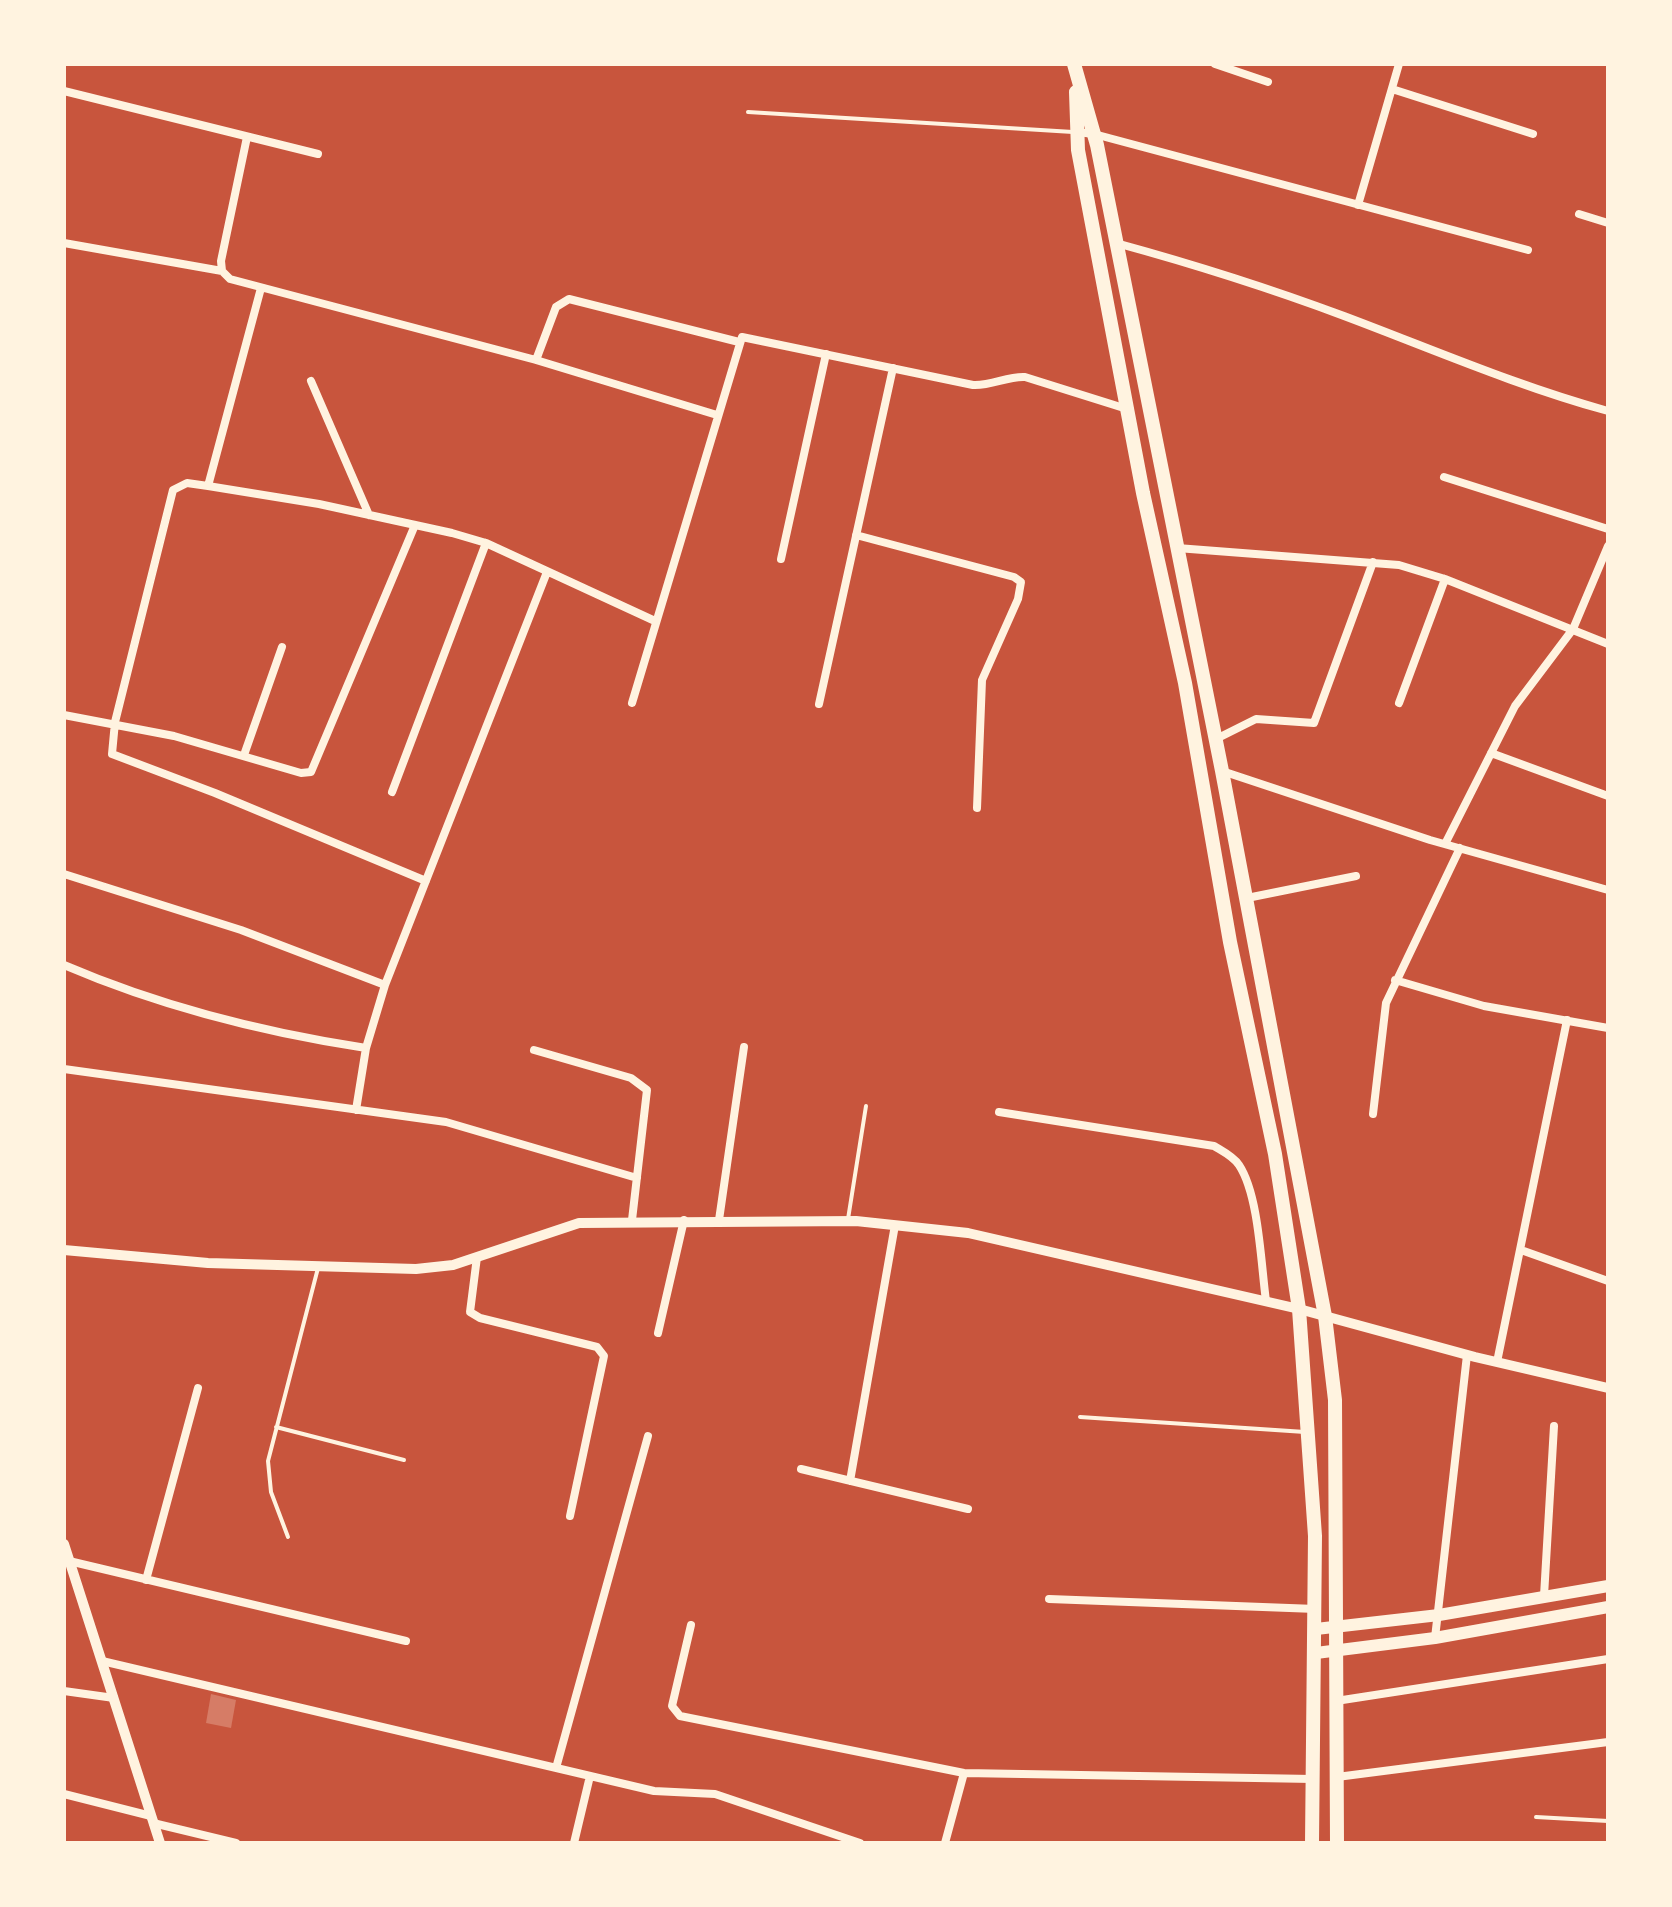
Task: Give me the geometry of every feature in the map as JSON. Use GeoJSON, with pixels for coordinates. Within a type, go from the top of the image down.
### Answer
{"type":"FeatureCollection","features":[{"type":"Feature","properties":{"kind":"highway"},"geometry":{"type":"LineString","coordinates":[[1074,66],[1077,132],[1127,409],[1185,683],[1230,942],[1275,1154],[1299,1309],[1316,1609],[1312,1843]]}},
{"type":"Feature","properties":{"kind":"highway"},"geometry":{"type":"LineString","coordinates":[[1074,66],[1094,134],[1216,739],[1325,1316],[1335,1400],[1337,1843]]}},
{"type":"Feature","properties":{"kind":"main road"},"geometry":{"type":"LineString","coordinates":[[1316,1629],[1439,1615],[1608,1586]]}},
{"type":"Feature","properties":{"kind":"main road"},"geometry":{"type":"LineString","coordinates":[[1316,1653],[1435,1638],[1608,1607]]}},
{"type":"Feature","properties":{"kind":"street"},"geometry":{"type":"LineString","coordinates":[[1215,64],[1268,82]]}},
{"type":"Feature","properties":{"kind":"street"},"geometry":{"type":"LineString","coordinates":[[1358,205],[1399,64]]}},
{"type":"Feature","properties":{"kind":"street"},"geometry":{"type":"LineString","coordinates":[[1392,89],[1533,134]]}},
{"type":"Feature","properties":{"kind":"street"},"geometry":{"type":"LineString","coordinates":[[64,91],[318,154]]}},
{"type":"Feature","properties":{"kind":"street"},"geometry":{"type":"LineString","coordinates":[[1077,132],[1528,250]]}},
{"type":"Feature","properties":{"kind":"street"},"geometry":{"type":"LineString","coordinates":[[222,271],[221,261],[247,137]]}},
{"type":"Feature","properties":{"kind":"street"},"geometry":{"type":"LineString","coordinates":[[1579,214],[1608,223]]}},
{"type":"Feature","properties":{"kind":"street"},"geometry":{"type":"LineString","coordinates":[[64,243],[222,271],[230,279],[536,360],[717,415]]}},
{"type":"Feature","properties":{"kind":"street"},"geometry":{"type":"LineString","coordinates":[[1116,243],[1343,316],[1522,387],[1608,411]]}},
{"type":"Feature","properties":{"kind":"street"},"geometry":{"type":"LineString","coordinates":[[208,486],[261,288]]}},
{"type":"Feature","properties":{"kind":"street"},"geometry":{"type":"LineString","coordinates":[[536,360],[556,307],[569,299],[739,342]]}},
{"type":"Feature","properties":{"kind":"street"},"geometry":{"type":"LineString","coordinates":[[632,703],[739,342],[746,336],[984,386],[1015,376],[1025,377],[1127,409]]}},
{"type":"Feature","properties":{"kind":"street"},"geometry":{"type":"LineString","coordinates":[[781,559],[826,354]]}},
{"type":"Feature","properties":{"kind":"street"},"geometry":{"type":"LineString","coordinates":[[819,704],[893,368]]}},
{"type":"Feature","properties":{"kind":"street"},"geometry":{"type":"LineString","coordinates":[[311,381],[369,515]]}},
{"type":"Feature","properties":{"kind":"street"},"geometry":{"type":"LineString","coordinates":[[1444,477],[1608,529]]}},
{"type":"Feature","properties":{"kind":"street"},"geometry":{"type":"LineString","coordinates":[[426,881],[215,793],[117,758],[110,750],[173,490],[187,483],[208,486],[369,515],[486,543],[655,621]]}},
{"type":"Feature","properties":{"kind":"street"},"geometry":{"type":"LineString","coordinates":[[64,715],[115,722],[301,773],[311,772],[415,525]]}},
{"type":"Feature","properties":{"kind":"street"},"geometry":{"type":"LineString","coordinates":[[856,535],[1014,577],[1021,582],[1018,599],[982,680],[977,808]]}},
{"type":"Feature","properties":{"kind":"street"},"geometry":{"type":"LineString","coordinates":[[392,792],[486,543]]}},
{"type":"Feature","properties":{"kind":"street"},"geometry":{"type":"LineString","coordinates":[[1445,844],[1522,696],[1573,629],[1608,546]]}},
{"type":"Feature","properties":{"kind":"street"},"geometry":{"type":"LineString","coordinates":[[1177,548],[1373,562],[1416,569],[1608,644]]}},
{"type":"Feature","properties":{"kind":"street"},"geometry":{"type":"LineString","coordinates":[[1216,739],[1256,719],[1314,723],[1373,562]]}},
{"type":"Feature","properties":{"kind":"street"},"geometry":{"type":"LineString","coordinates":[[356,1110],[366,1048],[385,985],[547,572]]}},
{"type":"Feature","properties":{"kind":"street"},"geometry":{"type":"LineString","coordinates":[[1399,703],[1445,579]]}},
{"type":"Feature","properties":{"kind":"street"},"geometry":{"type":"LineString","coordinates":[[244,755],[282,647]]}},
{"type":"Feature","properties":{"kind":"street"},"geometry":{"type":"LineString","coordinates":[[1491,753],[1608,796]]}},
{"type":"Feature","properties":{"kind":"street"},"geometry":{"type":"LineString","coordinates":[[1222,771],[1445,844],[1608,890]]}},
{"type":"Feature","properties":{"kind":"street"},"geometry":{"type":"LineString","coordinates":[[1373,1114],[1382,1020],[1395,980],[1460,848]]}},
{"type":"Feature","properties":{"kind":"street"},"geometry":{"type":"LineString","coordinates":[[64,874],[241,930],[385,985]]}},
{"type":"Feature","properties":{"kind":"street"},"geometry":{"type":"LineString","coordinates":[[1247,898],[1356,876]]}},
{"type":"Feature","properties":{"kind":"street"},"geometry":{"type":"LineString","coordinates":[[64,965],[170,1006],[234,1024],[366,1048]]}},
{"type":"Feature","properties":{"kind":"street"},"geometry":{"type":"LineString","coordinates":[[1395,980],[1484,1006],[1606,1027],[1608,1015]]}},
{"type":"Feature","properties":{"kind":"street"},"geometry":{"type":"LineString","coordinates":[[1497,1362],[1567,1020]]}},
{"type":"Feature","properties":{"kind":"street"},"geometry":{"type":"LineString","coordinates":[[719,1220],[744,1047]]}},
{"type":"Feature","properties":{"kind":"street"},"geometry":{"type":"LineString","coordinates":[[534,1050],[631,1078],[647,1090],[632,1220]]}},
{"type":"Feature","properties":{"kind":"street"},"geometry":{"type":"LineString","coordinates":[[64,1069],[481,1130],[637,1178]]}},
{"type":"Feature","properties":{"kind":"street"},"geometry":{"type":"LineString","coordinates":[[999,1112],[1214,1146],[1226,1153],[1239,1165],[1250,1198],[1266,1301]]}},
{"type":"Feature","properties":{"kind":"street"},"geometry":{"type":"LineString","coordinates":[[658,1333],[684,1220]]}},
{"type":"Feature","properties":{"kind":"street"},"geometry":{"type":"LineString","coordinates":[[64,1250],[208,1263],[416,1269],[453,1265],[579,1223],[719,1220],[847,1221],[895,1225],[968,1233],[1266,1301],[1467,1355],[1608,1388]]}},
{"type":"Feature","properties":{"kind":"street"},"geometry":{"type":"LineString","coordinates":[[850,1481],[895,1225]]}},
{"type":"Feature","properties":{"kind":"street"},"geometry":{"type":"LineString","coordinates":[[1521,1250],[1608,1281]]}},
{"type":"Feature","properties":{"kind":"street"},"geometry":{"type":"LineString","coordinates":[[477,1257],[470,1312],[480,1318],[597,1347],[604,1356],[570,1516]]}},
{"type":"Feature","properties":{"kind":"street"},"geometry":{"type":"LineString","coordinates":[[1435,1638],[1467,1355]]}},
{"type":"Feature","properties":{"kind":"street"},"geometry":{"type":"LineString","coordinates":[[146,1580],[198,1388]]}},
{"type":"Feature","properties":{"kind":"street"},"geometry":{"type":"LineString","coordinates":[[1544,1596],[1554,1426]]}},
{"type":"Feature","properties":{"kind":"street"},"geometry":{"type":"LineString","coordinates":[[556,1768],[648,1436]]}},
{"type":"Feature","properties":{"kind":"street"},"geometry":{"type":"LineString","coordinates":[[801,1469],[968,1509]]}},
{"type":"Feature","properties":{"kind":"street"},"geometry":{"type":"LineString","coordinates":[[64,1544],[160,1843]]}},
{"type":"Feature","properties":{"kind":"street"},"geometry":{"type":"LineString","coordinates":[[69,1561],[406,1641]]}},
{"type":"Feature","properties":{"kind":"street"},"geometry":{"type":"LineString","coordinates":[[1049,1599],[1316,1609]]}},
{"type":"Feature","properties":{"kind":"street"},"geometry":{"type":"LineString","coordinates":[[691,1625],[672,1706],[674,1713],[964,1773],[1313,1779]]}},
{"type":"Feature","properties":{"kind":"street"},"geometry":{"type":"LineString","coordinates":[[1336,1701],[1608,1659]]}},
{"type":"Feature","properties":{"kind":"street"},"geometry":{"type":"LineString","coordinates":[[102,1661],[654,1791],[715,1794],[860,1843]]}},
{"type":"Feature","properties":{"kind":"street"},"geometry":{"type":"LineString","coordinates":[[64,1691],[114,1698]]}},
{"type":"Feature","properties":{"kind":"street"},"geometry":{"type":"LineString","coordinates":[[1337,1777],[1608,1742]]}},
{"type":"Feature","properties":{"kind":"street"},"geometry":{"type":"LineString","coordinates":[[945,1843],[964,1773]]}},
{"type":"Feature","properties":{"kind":"street"},"geometry":{"type":"LineString","coordinates":[[574,1843],[590,1776]]}},
{"type":"Feature","properties":{"kind":"street"},"geometry":{"type":"LineString","coordinates":[[64,1794],[236,1843]]}},
{"type":"Feature","properties":{"kind":"street"},"geometry":{"type":"LineString","coordinates":[[823,1843],[827,1832]]}},
{"type":"Feature","properties":{"kind":"lane"},"geometry":{"type":"LineString","coordinates":[[748,112],[1077,132]]}},
{"type":"Feature","properties":{"kind":"lane"},"geometry":{"type":"LineString","coordinates":[[847,1221],[866,1106]]}},
{"type":"Feature","properties":{"kind":"lane"},"geometry":{"type":"LineString","coordinates":[[288,1537],[268,1479],[276,1427],[318,1268]]}},
{"type":"Feature","properties":{"kind":"lane"},"geometry":{"type":"LineString","coordinates":[[1080,1417],[1308,1432]]}},
{"type":"Feature","properties":{"kind":"lane"},"geometry":{"type":"LineString","coordinates":[[276,1427],[404,1460]]}},
{"type":"Feature","properties":{"kind":"lane"},"geometry":{"type":"LineString","coordinates":[[1536,1817],[1608,1821]]}},
{"type":"Feature","properties":{"kind":"building"},"geometry":{"type":"Polygon","coordinates":[[[211,1694],[236,1700],[231,1728],[206,1723],[211,1694]]]}}]}
